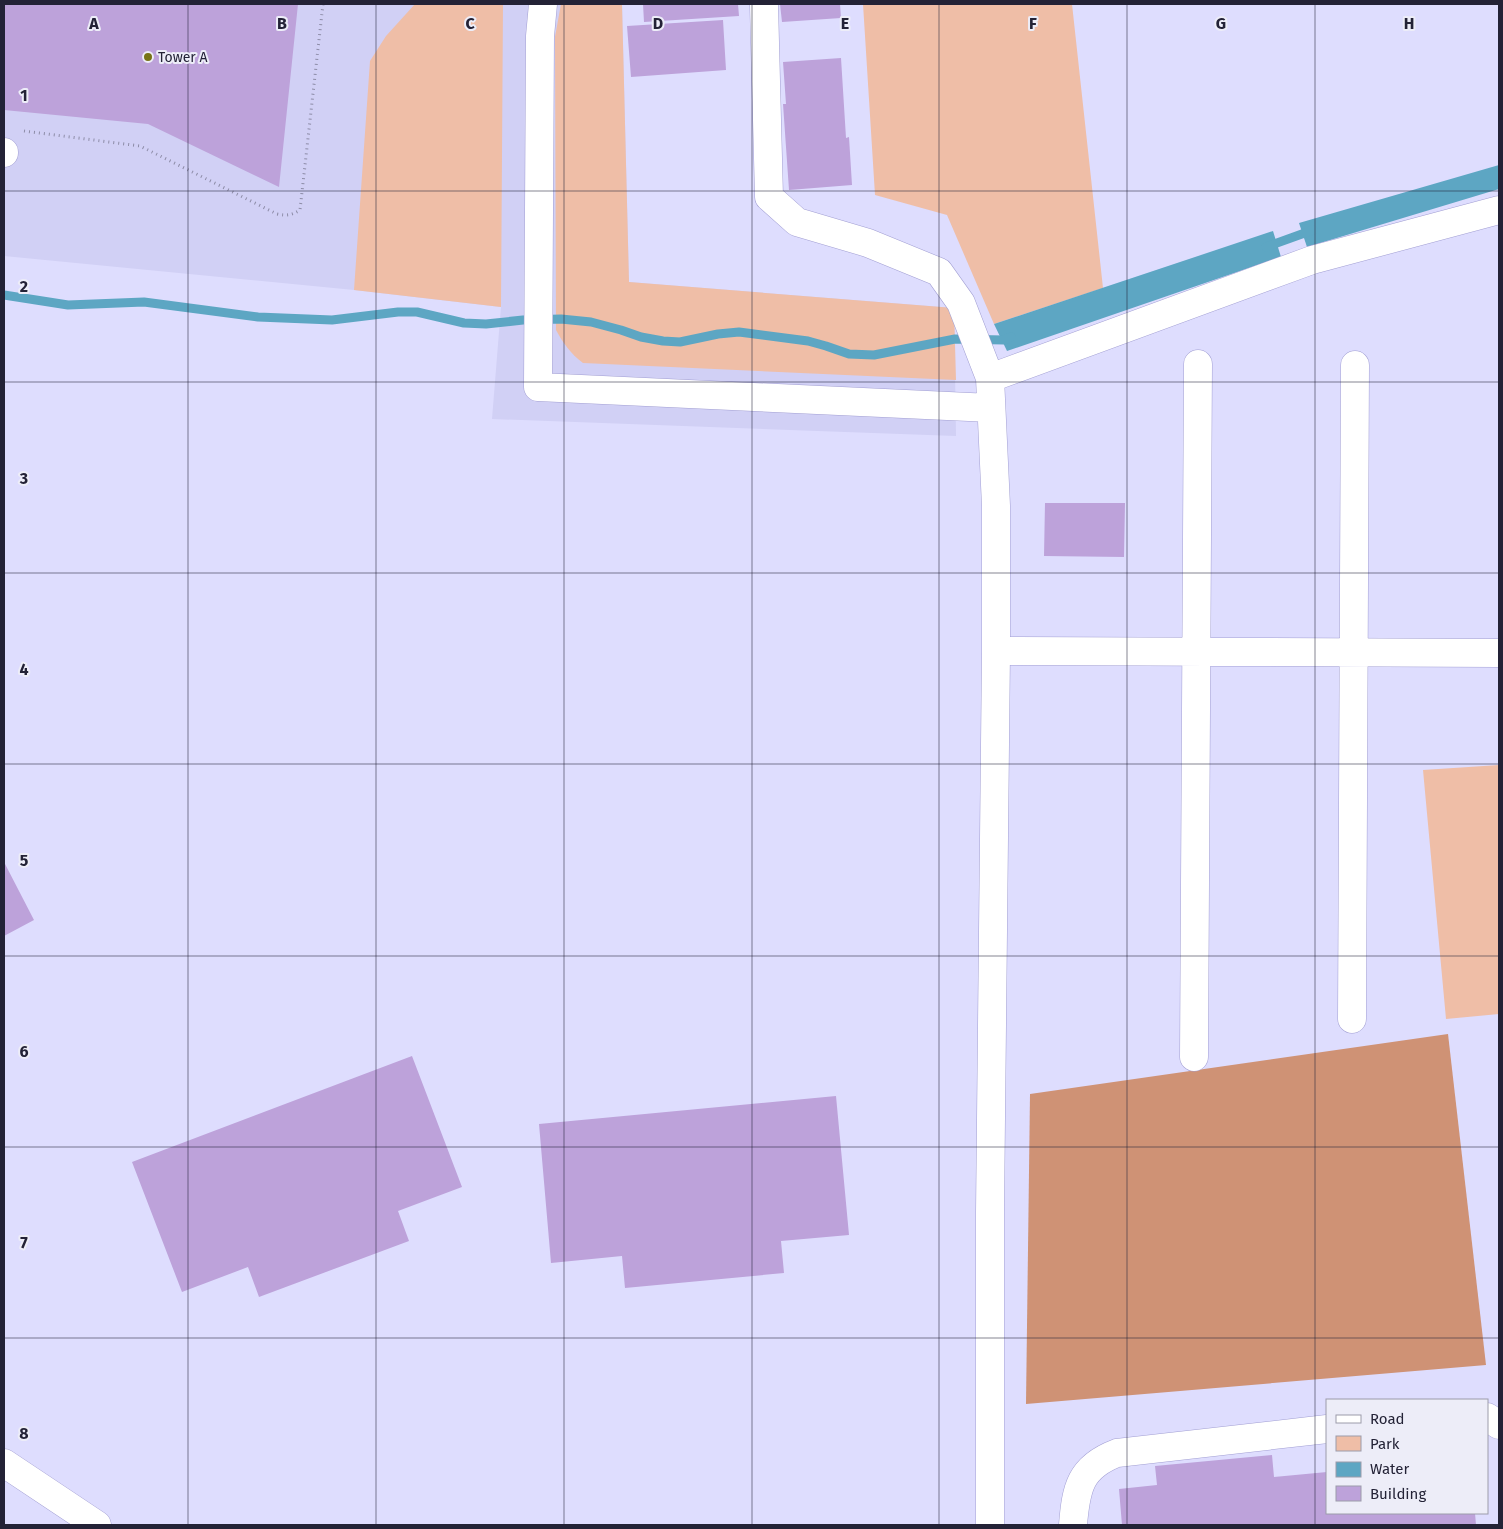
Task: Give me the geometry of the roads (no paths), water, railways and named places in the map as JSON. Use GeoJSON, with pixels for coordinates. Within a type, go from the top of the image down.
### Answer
{"type":"FeatureCollection","features":[{"type":"Feature","properties":{"kind":"street"},"geometry":{"type":"LineString","coordinates":[[543,4],[540,36],[538,387],[991,408]]}},
{"type":"Feature","properties":{"kind":"street"},"geometry":{"type":"LineString","coordinates":[[764,4],[769,197],[797,222],[868,243],[939,272],[961,303],[981,357],[991,408],[996,506],[996,651],[990,1202],[990,1525]]}},
{"type":"Feature","properties":{"kind":"street"},"geometry":{"type":"LineString","coordinates":[[981,357],[1312,260],[1499,210]]}},
{"type":"Feature","properties":{"kind":"street"},"geometry":{"type":"LineString","coordinates":[[1194,1057],[1198,364]]}},
{"type":"Feature","properties":{"kind":"street"},"geometry":{"type":"LineString","coordinates":[[1352,1019],[1356,365]]}},
{"type":"Feature","properties":{"kind":"street"},"geometry":{"type":"LineString","coordinates":[[996,651],[1499,653]]}},
{"type":"Feature","properties":{"kind":"street"},"geometry":{"type":"LineString","coordinates":[[1488,1418],[1499,1425]]}},
{"type":"Feature","properties":{"kind":"street"},"geometry":{"type":"LineString","coordinates":[[1073,1525],[1077,1493],[1082,1479],[1090,1467],[1101,1459],[1117,1452],[1326,1429]]}},
{"type":"Feature","properties":{"kind":"street"},"geometry":{"type":"LineString","coordinates":[[4,1463],[94,1524]]}},
{"type":"Feature","properties":{"kind":"water"},"geometry":{"type":"Polygon","coordinates":[[[1499,165],[1499,189],[1307,247],[1299,223],[1499,165]]]}},
{"type":"Feature","properties":{"kind":"water"},"geometry":{"type":"Polygon","coordinates":[[[1273,231],[1281,257],[1007,351],[994,324],[1273,231]]]}},
{"type":"Feature","properties":{"kind":"waterway"},"geometry":{"type":"LineString","coordinates":[[1266,247],[1313,230]]}},
{"type":"Feature","properties":{"kind":"waterway"},"geometry":{"type":"LineString","coordinates":[[4,295],[68,305],[144,302],[258,317],[332,320],[398,312],[417,312],[464,323],[486,324],[523,320],[561,319],[591,322],[641,337],[663,341],[680,342],[718,334],[739,332],[808,341],[849,354],[874,355],[955,339],[1004,340],[1011,337]]}},
{"type":"Feature","properties":{"kind":"place","name":"Tower A"},"geometry":{"type":"Point","coordinates":[148,57]}}]}
